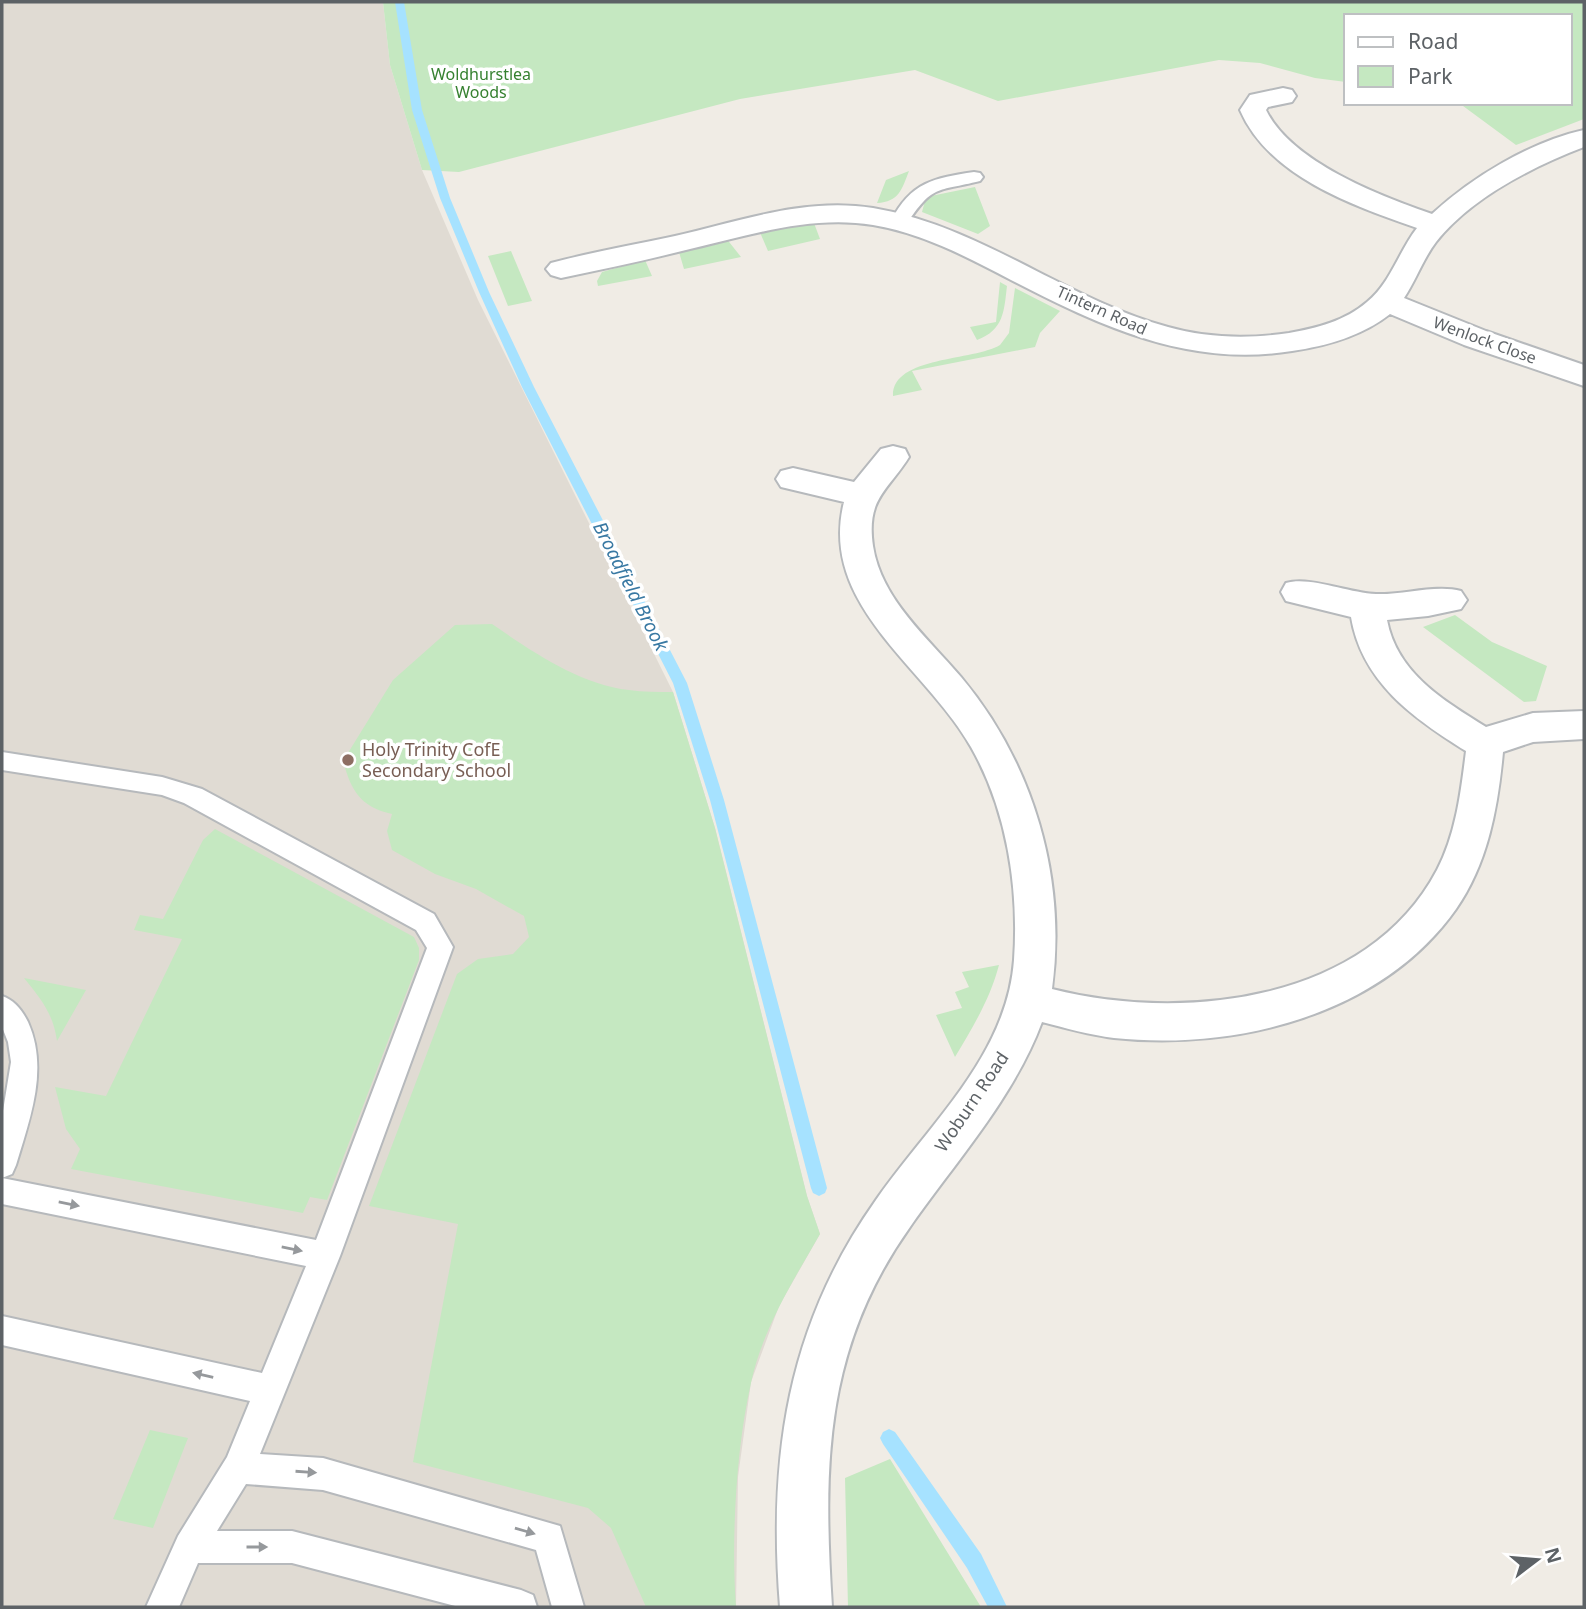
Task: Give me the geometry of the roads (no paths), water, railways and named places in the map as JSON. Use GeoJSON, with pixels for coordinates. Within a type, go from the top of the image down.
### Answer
{"type":"FeatureCollection","features":[{"type":"Feature","properties":{"kind":"street"},"geometry":{"type":"LineString","coordinates":[[1283,96],[1259,101],[1253,110],[1269,134],[1287,152],[1341,188],[1436,225]]}},
{"type":"Feature","properties":{"kind":"street","name":"Tintern Road"},"geometry":{"type":"LineString","coordinates":[[549,242],[566,282],[762,222],[836,215],[869,216],[900,221],[937,233],[1137,329],[1222,345],[1296,341],[1364,320],[1387,302],[1417,245],[1436,225],[1522,166],[1584,138]]}},
{"type":"Feature","properties":{"kind":"street","name":"Wenlock Close"},"geometry":{"type":"LineString","coordinates":[[1387,302],[1475,338],[1584,376]]}},
{"type":"Feature","properties":{"kind":"street","name":"Woburn Road"},"geometry":{"type":"LineString","coordinates":[[806,1607],[803,1496],[810,1399],[832,1324],[873,1244],[1004,1058],[1029,1001],[1035,934],[1032,885],[1024,834],[1009,786],[989,745],[964,708],[894,626],[871,591],[858,564],[855,517],[862,495],[893,457]]}},
{"type":"Feature","properties":{"kind":"street"},"geometry":{"type":"LineString","coordinates":[[793,480],[862,495]]}},
{"type":"Feature","properties":{"kind":"street"},"geometry":{"type":"LineString","coordinates":[[1298,592],[1367,608],[1404,608],[1449,600]]}},
{"type":"Feature","properties":{"kind":"street"},"geometry":{"type":"LineString","coordinates":[[1367,608],[1376,648],[1403,685],[1442,717],[1485,745]]}},
{"type":"Feature","properties":{"kind":"street"},"geometry":{"type":"LineString","coordinates":[[1029,1001],[1114,1020],[1153,1022],[1233,1016],[1276,1007],[1340,984],[1373,966],[1426,920],[1444,895],[1461,863],[1472,832],[1485,745],[1498,736],[1517,730],[1584,724]]}},
{"type":"Feature","properties":{"kind":"lane"},"geometry":{"type":"LineString","coordinates":[[900,221],[906,206],[915,195],[946,182],[974,177]]}},
{"type":"Feature","properties":{"kind":"lane"},"geometry":{"type":"LineString","coordinates":[[2,761],[162,786],[187,793],[425,922],[440,947],[325,1256],[238,1468],[189,1547],[162,1607]]}},
{"type":"Feature","properties":{"kind":"lane"},"geometry":{"type":"LineString","coordinates":[[2,1007],[15,1019],[23,1042],[24,1072],[2,1166]]}},
{"type":"Feature","properties":{"kind":"lane"},"geometry":{"type":"LineString","coordinates":[[2,1191],[325,1256]]}},
{"type":"Feature","properties":{"kind":"lane"},"geometry":{"type":"LineString","coordinates":[[2,1331],[270,1390]]}},
{"type":"Feature","properties":{"kind":"lane"},"geometry":{"type":"LineString","coordinates":[[238,1468],[323,1474],[549,1537],[568,1607]]}},
{"type":"Feature","properties":{"kind":"lane"},"geometry":{"type":"LineString","coordinates":[[189,1547],[292,1547],[521,1607]]}},
{"type":"Feature","properties":{"kind":"waterway","name":"Broadfield Brook"},"geometry":{"type":"LineString","coordinates":[[399,2],[417,110],[445,198],[528,387],[680,683],[717,800],[819,1188]]}},
{"type":"Feature","properties":{"kind":"waterway"},"geometry":{"type":"LineString","coordinates":[[889,1438],[974,1561],[998,1607]]}},
{"type":"Feature","properties":{"kind":"place","name":"Holy Trinity CofE Secondary School"},"geometry":{"type":"Point","coordinates":[348,760]}},
{"type":"Feature","properties":{"kind":"park label","name":"Woldhurstlea Woods"},"geometry":{"type":"Point","coordinates":[481,83]}}]}
